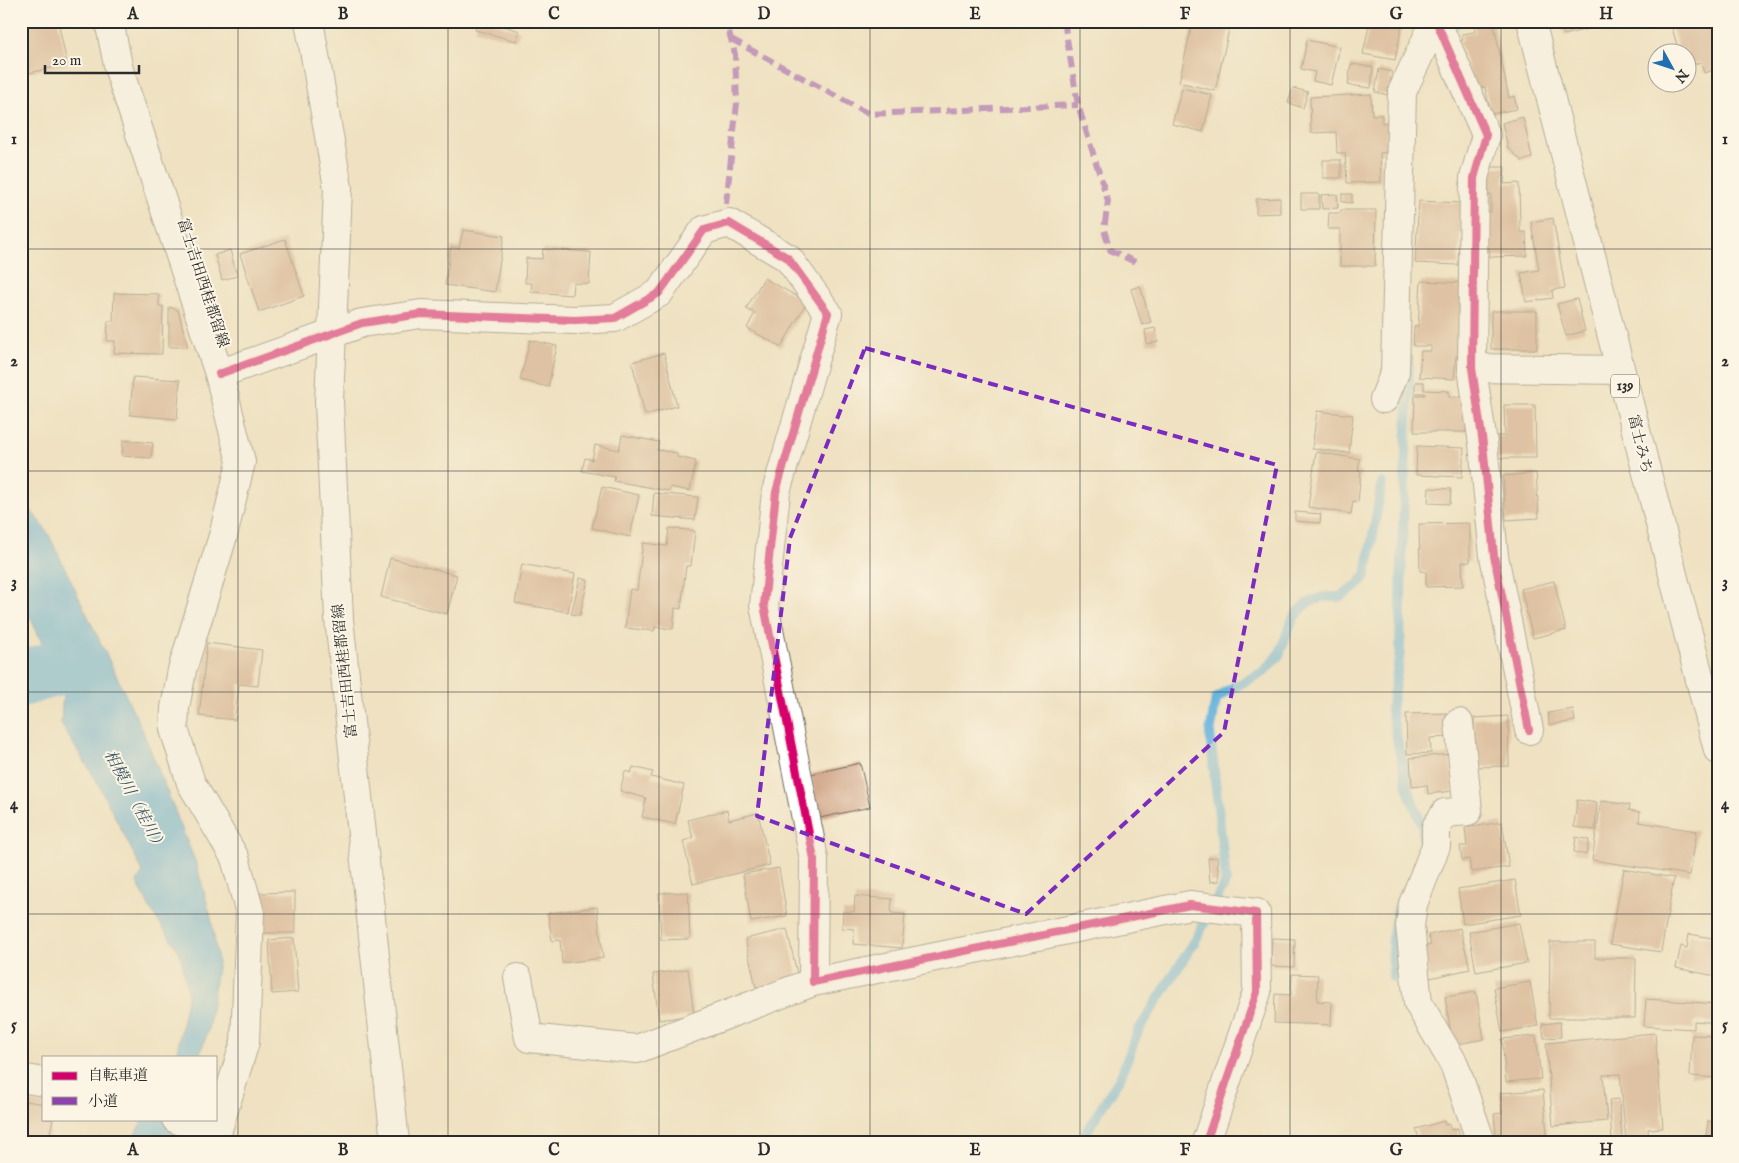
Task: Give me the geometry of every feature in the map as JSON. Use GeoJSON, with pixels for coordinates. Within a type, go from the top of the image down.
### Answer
{"type":"FeatureCollection","features":[{"type":"Feature","properties":{"kind":"main road","name":"富士吉田西桂都留線"},"geometry":{"type":"LineString","coordinates":[[110,21],[119,70],[218,374],[241,462],[223,536],[182,670],[174,708],[174,730],[191,783],[235,858],[250,913],[245,1042],[217,1136]]}},
{"type":"Feature","properties":{"kind":"main road","name":"富士吉田西桂都留線"},"geometry":{"type":"LineString","coordinates":[[309,21],[338,188],[329,402],[339,620],[395,1142]]}},
{"type":"Feature","properties":{"kind":"main road"},"geometry":{"type":"LineString","coordinates":[[1436,21],[1486,136],[1474,178],[1472,368],[1483,444],[1494,556],[1529,730]]}},
{"type":"Feature","properties":{"kind":"main road"},"geometry":{"type":"LineString","coordinates":[[1384,399],[1395,372],[1402,92],[1436,21]]}},
{"type":"Feature","properties":{"kind":"main road","name":"富士みち"},"geometry":{"type":"LineString","coordinates":[[1531,21],[1718,750]]}},
{"type":"Feature","properties":{"kind":"main road"},"geometry":{"type":"LineString","coordinates":[[218,374],[362,323],[421,314],[575,320],[615,318],[659,293],[704,230],[730,223],[788,258],[828,313],[776,492],[764,605],[814,859],[813,982]]}},
{"type":"Feature","properties":{"kind":"main road"},"geometry":{"type":"LineString","coordinates":[[1472,368],[1620,370]]}},
{"type":"Feature","properties":{"kind":"main road"},"geometry":{"type":"LineString","coordinates":[[1459,723],[1468,811],[1445,813],[1436,827],[1436,846],[1413,904],[1410,926],[1418,1003],[1454,1064],[1481,1142]]}},
{"type":"Feature","properties":{"kind":"main road"},"geometry":{"type":"LineString","coordinates":[[518,978],[529,1038],[637,1048],[813,982],[1190,906],[1256,913],[1257,992],[1206,1142]]}},
{"type":"Feature","properties":{"kind":"main road"},"geometry":{"type":"LineString","coordinates":[[21,1078],[42,1082]]}},
{"type":"Feature","properties":{"kind":"main road"},"geometry":{"type":"LineString","coordinates":[[183,1122],[217,1136]]}},
{"type":"Feature","properties":{"kind":"highlighted area"},"geometry":{"type":"Polygon","coordinates":[[[865,348],[1277,465],[1224,732],[1026,914],[757,816],[790,538],[865,348]]]}},
{"type":"Feature","properties":{"kind":"water","name":"相模川（桂川）"},"geometry":{"type":"Polygon","coordinates":[[[21,497],[48,533],[142,729],[197,866],[211,918],[218,961],[208,1031],[199,1056],[176,1056],[188,993],[180,953],[150,909],[137,882],[143,872],[96,780],[61,724],[63,689],[21,597],[21,497]]]}},
{"type":"Feature","properties":{"kind":"water"},"geometry":{"type":"Polygon","coordinates":[[[142,1120],[177,1120],[170,1142],[131,1142],[142,1120]]]}},
{"type":"Feature","properties":{"kind":"building"},"geometry":{"type":"Polygon","coordinates":[[[28,21],[58,21],[67,64],[30,73],[21,31],[21,23],[28,21]]]}},
{"type":"Feature","properties":{"kind":"building"},"geometry":{"type":"Polygon","coordinates":[[[477,21],[488,21],[520,31],[516,41],[475,30],[477,21]]]}},
{"type":"Feature","properties":{"kind":"building"},"geometry":{"type":"Polygon","coordinates":[[[1193,21],[1231,21],[1215,91],[1179,82],[1193,21]]]}},
{"type":"Feature","properties":{"kind":"building"},"geometry":{"type":"Polygon","coordinates":[[[1370,21],[1403,21],[1395,60],[1363,54],[1370,21]]]}},
{"type":"Feature","properties":{"kind":"building"},"geometry":{"type":"Polygon","coordinates":[[[1473,21],[1493,21],[1509,98],[1514,96],[1517,109],[1491,114],[1485,87],[1475,89],[1459,41],[1463,40],[1462,34],[1475,32],[1473,21]]]}},
{"type":"Feature","properties":{"kind":"building"},"geometry":{"type":"Polygon","coordinates":[[[1560,21],[1616,21],[1616,22],[1564,35],[1560,21]]]}},
{"type":"Feature","properties":{"kind":"building"},"geometry":{"type":"Polygon","coordinates":[[[1670,21],[1718,21],[1718,69],[1704,73],[1701,62],[1696,64],[1696,42],[1676,42],[1670,21]]]}},
{"type":"Feature","properties":{"kind":"building"},"geometry":{"type":"Polygon","coordinates":[[[1307,40],[1340,47],[1331,85],[1313,81],[1315,72],[1301,69],[1307,40]]]}},
{"type":"Feature","properties":{"kind":"building"},"geometry":{"type":"Polygon","coordinates":[[[1351,64],[1373,67],[1371,88],[1348,85],[1351,64]]]}},
{"type":"Feature","properties":{"kind":"building"},"geometry":{"type":"Polygon","coordinates":[[[1379,69],[1392,72],[1388,95],[1375,92],[1379,69]]]}},
{"type":"Feature","properties":{"kind":"building"},"geometry":{"type":"Polygon","coordinates":[[[1182,88],[1212,95],[1203,132],[1172,124],[1182,88]]]}},
{"type":"Feature","properties":{"kind":"building"},"geometry":{"type":"Polygon","coordinates":[[[1293,88],[1308,92],[1303,108],[1288,103],[1293,88]]]}},
{"type":"Feature","properties":{"kind":"building"},"geometry":{"type":"Polygon","coordinates":[[[1371,94],[1372,115],[1382,115],[1382,123],[1387,122],[1388,152],[1380,153],[1381,182],[1347,183],[1345,153],[1337,153],[1336,132],[1311,133],[1310,97],[1371,94]]]}},
{"type":"Feature","properties":{"kind":"building"},"geometry":{"type":"Polygon","coordinates":[[[1523,117],[1532,158],[1522,161],[1508,148],[1502,123],[1523,117]]]}},
{"type":"Feature","properties":{"kind":"building"},"geometry":{"type":"Polygon","coordinates":[[[1323,160],[1341,160],[1341,178],[1323,178],[1323,160]]]}},
{"type":"Feature","properties":{"kind":"building"},"geometry":{"type":"Polygon","coordinates":[[[1483,167],[1505,167],[1504,184],[1519,183],[1520,232],[1526,232],[1527,256],[1490,257],[1489,248],[1485,248],[1484,212],[1491,212],[1491,194],[1484,194],[1483,167]]]}},
{"type":"Feature","properties":{"kind":"building"},"geometry":{"type":"Polygon","coordinates":[[[1301,194],[1319,194],[1319,209],[1301,209],[1301,194]]]}},
{"type":"Feature","properties":{"kind":"building"},"geometry":{"type":"Polygon","coordinates":[[[1337,194],[1338,208],[1322,209],[1321,195],[1337,194]]]}},
{"type":"Feature","properties":{"kind":"building"},"geometry":{"type":"Polygon","coordinates":[[[1342,194],[1352,194],[1352,203],[1342,202],[1342,194]]]}},
{"type":"Feature","properties":{"kind":"building"},"geometry":{"type":"Polygon","coordinates":[[[1280,198],[1280,213],[1256,214],[1256,199],[1280,198]]]}},
{"type":"Feature","properties":{"kind":"building"},"geometry":{"type":"Polygon","coordinates":[[[1419,201],[1462,203],[1458,265],[1415,263],[1419,201]]]}},
{"type":"Feature","properties":{"kind":"building"},"geometry":{"type":"Polygon","coordinates":[[[1341,210],[1376,210],[1375,266],[1340,266],[1340,229],[1328,229],[1329,213],[1341,213],[1341,210]]]}},
{"type":"Feature","properties":{"kind":"building"},"geometry":{"type":"Polygon","coordinates":[[[1553,218],[1565,288],[1552,290],[1553,298],[1526,302],[1521,273],[1539,270],[1531,222],[1553,218]]]}},
{"type":"Feature","properties":{"kind":"building"},"geometry":{"type":"Polygon","coordinates":[[[463,230],[504,236],[495,292],[445,285],[451,247],[459,248],[463,230]]]}},
{"type":"Feature","properties":{"kind":"building"},"geometry":{"type":"Polygon","coordinates":[[[285,239],[304,296],[259,312],[240,254],[285,239]]]}},
{"type":"Feature","properties":{"kind":"building"},"geometry":{"type":"Polygon","coordinates":[[[543,249],[591,252],[589,284],[573,283],[572,295],[531,292],[532,283],[525,283],[526,258],[542,259],[543,249]]]}},
{"type":"Feature","properties":{"kind":"building"},"geometry":{"type":"Polygon","coordinates":[[[230,250],[237,276],[222,280],[215,255],[230,250]]]}},
{"type":"Feature","properties":{"kind":"building"},"geometry":{"type":"Polygon","coordinates":[[[764,278],[807,302],[781,347],[747,328],[755,313],[746,309],[764,278]]]}},
{"type":"Feature","properties":{"kind":"building"},"geometry":{"type":"Polygon","coordinates":[[[1421,281],[1465,283],[1461,356],[1456,356],[1454,379],[1419,377],[1421,351],[1431,351],[1431,346],[1413,346],[1414,326],[1418,326],[1421,281]]]}},
{"type":"Feature","properties":{"kind":"building"},"geometry":{"type":"Polygon","coordinates":[[[1140,286],[1151,322],[1142,325],[1131,289],[1140,286]]]}},
{"type":"Feature","properties":{"kind":"building"},"geometry":{"type":"Polygon","coordinates":[[[114,293],[159,294],[159,306],[163,306],[162,354],[114,353],[115,341],[107,341],[108,321],[113,321],[114,293]]]}},
{"type":"Feature","properties":{"kind":"building"},"geometry":{"type":"Polygon","coordinates":[[[1577,299],[1585,331],[1566,336],[1557,304],[1577,299]]]}},
{"type":"Feature","properties":{"kind":"building"},"geometry":{"type":"Polygon","coordinates":[[[169,307],[178,310],[188,347],[169,347],[169,307]]]}},
{"type":"Feature","properties":{"kind":"building"},"geometry":{"type":"Polygon","coordinates":[[[1491,311],[1537,311],[1537,349],[1491,349],[1491,311]]]}},
{"type":"Feature","properties":{"kind":"building"},"geometry":{"type":"Polygon","coordinates":[[[1155,328],[1158,342],[1147,344],[1145,330],[1155,328]]]}},
{"type":"Feature","properties":{"kind":"building"},"geometry":{"type":"Polygon","coordinates":[[[530,340],[557,346],[548,387],[520,380],[530,340]]]}},
{"type":"Feature","properties":{"kind":"building"},"geometry":{"type":"Polygon","coordinates":[[[664,353],[677,406],[645,415],[632,362],[664,353]]]}},
{"type":"Feature","properties":{"kind":"building"},"geometry":{"type":"Polygon","coordinates":[[[133,377],[180,380],[177,419],[130,415],[133,377]]]}},
{"type":"Feature","properties":{"kind":"building"},"geometry":{"type":"Polygon","coordinates":[[[1415,382],[1424,382],[1424,390],[1449,391],[1449,397],[1467,397],[1466,432],[1414,432],[1415,395],[1425,395],[1425,393],[1415,393],[1415,382]]]}},
{"type":"Feature","properties":{"kind":"building"},"geometry":{"type":"Polygon","coordinates":[[[1504,405],[1535,405],[1536,458],[1497,458],[1497,436],[1505,436],[1504,405]]]}},
{"type":"Feature","properties":{"kind":"building"},"geometry":{"type":"Polygon","coordinates":[[[1317,411],[1353,415],[1349,453],[1312,449],[1317,411]]]}},
{"type":"Feature","properties":{"kind":"building"},"geometry":{"type":"Polygon","coordinates":[[[622,435],[659,442],[657,450],[677,453],[677,457],[696,461],[690,491],[670,487],[669,491],[614,481],[615,477],[582,471],[585,458],[592,460],[595,445],[619,450],[622,435]]]}},
{"type":"Feature","properties":{"kind":"building"},"geometry":{"type":"Polygon","coordinates":[[[123,440],[153,443],[151,458],[122,456],[123,440]]]}},
{"type":"Feature","properties":{"kind":"building"},"geometry":{"type":"Polygon","coordinates":[[[1417,446],[1464,448],[1462,477],[1416,475],[1417,446]]]}},
{"type":"Feature","properties":{"kind":"building"},"geometry":{"type":"Polygon","coordinates":[[[1316,452],[1360,459],[1358,471],[1361,471],[1358,502],[1353,501],[1351,514],[1308,507],[1316,452]]]}},
{"type":"Feature","properties":{"kind":"building"},"geometry":{"type":"Polygon","coordinates":[[[1536,473],[1539,518],[1506,520],[1503,476],[1536,473]]]}},
{"type":"Feature","properties":{"kind":"building"},"geometry":{"type":"Polygon","coordinates":[[[602,487],[639,495],[630,537],[592,528],[602,487]]]}},
{"type":"Feature","properties":{"kind":"building"},"geometry":{"type":"Polygon","coordinates":[[[1429,488],[1451,489],[1450,504],[1428,503],[1429,488]]]}},
{"type":"Feature","properties":{"kind":"building"},"geometry":{"type":"Polygon","coordinates":[[[654,493],[698,497],[695,520],[652,516],[654,493]]]}},
{"type":"Feature","properties":{"kind":"building"},"geometry":{"type":"Polygon","coordinates":[[[1295,512],[1321,514],[1320,523],[1295,521],[1295,512]]]}},
{"type":"Feature","properties":{"kind":"building"},"geometry":{"type":"Polygon","coordinates":[[[1470,523],[1470,562],[1462,562],[1463,586],[1426,587],[1426,572],[1420,571],[1419,524],[1470,523]]]}},
{"type":"Feature","properties":{"kind":"building"},"geometry":{"type":"Polygon","coordinates":[[[669,528],[695,531],[691,566],[686,566],[681,609],[675,608],[673,629],[655,627],[654,631],[625,628],[630,589],[637,590],[643,543],[667,546],[669,528]]]}},
{"type":"Feature","properties":{"kind":"building"},"geometry":{"type":"Polygon","coordinates":[[[390,558],[457,575],[447,614],[381,597],[390,558]]]}},
{"type":"Feature","properties":{"kind":"building"},"geometry":{"type":"Polygon","coordinates":[[[522,564],[575,574],[568,612],[515,603],[522,564]]]}},
{"type":"Feature","properties":{"kind":"building"},"geometry":{"type":"Polygon","coordinates":[[[580,578],[588,580],[580,615],[571,614],[580,578]]]}},
{"type":"Feature","properties":{"kind":"building"},"geometry":{"type":"Polygon","coordinates":[[[1554,581],[1566,630],[1533,638],[1521,589],[1554,581]]]}},
{"type":"Feature","properties":{"kind":"building"},"geometry":{"type":"Polygon","coordinates":[[[207,643],[262,650],[258,686],[239,684],[235,720],[199,716],[207,643]]]}},
{"type":"Feature","properties":{"kind":"building"},"geometry":{"type":"Polygon","coordinates":[[[1573,709],[1575,721],[1549,725],[1548,713],[1573,709]]]}},
{"type":"Feature","properties":{"kind":"building"},"geometry":{"type":"Polygon","coordinates":[[[1449,713],[1450,737],[1430,738],[1431,753],[1407,754],[1406,714],[1449,713]]]}},
{"type":"Feature","properties":{"kind":"building"},"geometry":{"type":"Polygon","coordinates":[[[1508,716],[1509,766],[1475,767],[1474,718],[1508,716]]]}},
{"type":"Feature","properties":{"kind":"building"},"geometry":{"type":"Polygon","coordinates":[[[1450,754],[1453,791],[1428,794],[1427,785],[1412,787],[1410,758],[1450,754]]]}},
{"type":"Feature","properties":{"kind":"building"},"geometry":{"type":"Polygon","coordinates":[[[860,763],[870,807],[820,818],[811,774],[860,763]]]}},
{"type":"Feature","properties":{"kind":"building"},"geometry":{"type":"Polygon","coordinates":[[[633,767],[653,772],[651,777],[684,785],[675,824],[642,817],[646,798],[620,791],[625,771],[631,773],[633,767]]]}},
{"type":"Feature","properties":{"kind":"building"},"geometry":{"type":"Polygon","coordinates":[[[1577,800],[1597,803],[1595,830],[1574,827],[1577,800]]]}},
{"type":"Feature","properties":{"kind":"building"},"geometry":{"type":"Polygon","coordinates":[[[1601,801],[1630,805],[1629,810],[1640,812],[1639,822],[1697,831],[1690,875],[1592,860],[1601,801]]]}},
{"type":"Feature","properties":{"kind":"building"},"geometry":{"type":"Polygon","coordinates":[[[727,810],[729,820],[758,813],[770,865],[693,884],[683,841],[693,838],[688,820],[727,810]]]}},
{"type":"Feature","properties":{"kind":"building"},"geometry":{"type":"Polygon","coordinates":[[[1502,822],[1509,867],[1471,872],[1469,859],[1462,860],[1460,846],[1467,846],[1465,828],[1502,822]]]}},
{"type":"Feature","properties":{"kind":"building"},"geometry":{"type":"Polygon","coordinates":[[[1576,837],[1589,840],[1586,855],[1574,852],[1576,837]]]}},
{"type":"Feature","properties":{"kind":"building"},"geometry":{"type":"Polygon","coordinates":[[[1217,857],[1219,881],[1210,882],[1208,858],[1217,857]]]}},
{"type":"Feature","properties":{"kind":"building"},"geometry":{"type":"Polygon","coordinates":[[[779,868],[787,916],[751,922],[743,874],[779,868]]]}},
{"type":"Feature","properties":{"kind":"building"},"geometry":{"type":"Polygon","coordinates":[[[1624,869],[1674,878],[1661,952],[1610,944],[1624,869]]]}},
{"type":"Feature","properties":{"kind":"building"},"geometry":{"type":"Polygon","coordinates":[[[1515,880],[1521,915],[1463,924],[1458,889],[1515,880]]]}},
{"type":"Feature","properties":{"kind":"building"},"geometry":{"type":"Polygon","coordinates":[[[295,892],[295,933],[259,933],[259,893],[295,892]]]}},
{"type":"Feature","properties":{"kind":"building"},"geometry":{"type":"Polygon","coordinates":[[[688,892],[690,939],[661,940],[659,893],[688,892]]]}},
{"type":"Feature","properties":{"kind":"building"},"geometry":{"type":"Polygon","coordinates":[[[855,896],[892,899],[891,913],[905,914],[902,948],[853,944],[854,929],[842,928],[843,911],[854,912],[855,896]]]}},
{"type":"Feature","properties":{"kind":"building"},"geometry":{"type":"Polygon","coordinates":[[[597,907],[603,958],[562,963],[560,940],[552,941],[548,913],[597,907]]]}},
{"type":"Feature","properties":{"kind":"building"},"geometry":{"type":"Polygon","coordinates":[[[1519,923],[1527,963],[1476,972],[1469,932],[1519,923]]]}},
{"type":"Feature","properties":{"kind":"building"},"geometry":{"type":"Polygon","coordinates":[[[1460,928],[1470,969],[1430,978],[1422,946],[1431,945],[1428,935],[1460,928]]]}},
{"type":"Feature","properties":{"kind":"building"},"geometry":{"type":"Polygon","coordinates":[[[787,929],[798,978],[756,987],[745,939],[787,929]]]}},
{"type":"Feature","properties":{"kind":"building"},"geometry":{"type":"Polygon","coordinates":[[[1689,934],[1718,939],[1718,962],[1715,976],[1676,968],[1681,946],[1687,948],[1689,934]]]}},
{"type":"Feature","properties":{"kind":"building"},"geometry":{"type":"Polygon","coordinates":[[[294,938],[298,992],[272,994],[269,940],[294,938]]]}},
{"type":"Feature","properties":{"kind":"building"},"geometry":{"type":"Polygon","coordinates":[[[1272,938],[1295,939],[1294,967],[1271,966],[1272,938]]]}},
{"type":"Feature","properties":{"kind":"building"},"geometry":{"type":"Polygon","coordinates":[[[1550,942],[1595,942],[1595,958],[1636,958],[1635,1018],[1549,1018],[1550,942]]]}},
{"type":"Feature","properties":{"kind":"building"},"geometry":{"type":"Polygon","coordinates":[[[688,969],[694,1015],[659,1020],[653,974],[688,969]]]}},
{"type":"Feature","properties":{"kind":"building"},"geometry":{"type":"Polygon","coordinates":[[[1292,974],[1318,975],[1317,1001],[1332,1002],[1331,1025],[1274,1023],[1275,994],[1291,995],[1292,974]]]}},
{"type":"Feature","properties":{"kind":"building"},"geometry":{"type":"Polygon","coordinates":[[[1530,982],[1538,1026],[1502,1032],[1494,988],[1530,982]]]}},
{"type":"Feature","properties":{"kind":"building"},"geometry":{"type":"Polygon","coordinates":[[[1476,992],[1484,1039],[1453,1045],[1445,997],[1476,992]]]}},
{"type":"Feature","properties":{"kind":"building"},"geometry":{"type":"Polygon","coordinates":[[[1646,999],[1718,1004],[1718,1023],[1694,1021],[1694,1029],[1644,1026],[1646,999]]]}},
{"type":"Feature","properties":{"kind":"building"},"geometry":{"type":"Polygon","coordinates":[[[1560,1022],[1561,1037],[1544,1038],[1542,1024],[1560,1022]]]}},
{"type":"Feature","properties":{"kind":"building"},"geometry":{"type":"Polygon","coordinates":[[[1655,1033],[1663,1128],[1648,1129],[1649,1140],[1626,1142],[1620,1074],[1603,1075],[1607,1121],[1553,1126],[1546,1043],[1655,1033]]]}},
{"type":"Feature","properties":{"kind":"building"},"geometry":{"type":"Polygon","coordinates":[[[1692,1035],[1718,1036],[1718,1078],[1690,1076],[1692,1035]]]}},
{"type":"Feature","properties":{"kind":"building"},"geometry":{"type":"Polygon","coordinates":[[[1536,1036],[1541,1079],[1506,1082],[1502,1039],[1536,1036]]]}},
{"type":"Feature","properties":{"kind":"building"},"geometry":{"type":"Polygon","coordinates":[[[1543,1090],[1547,1134],[1496,1138],[1494,1114],[1502,1113],[1500,1093],[1543,1090]]]}},
{"type":"Feature","properties":{"kind":"building"},"geometry":{"type":"Polygon","coordinates":[[[1619,1099],[1622,1139],[1612,1140],[1609,1100],[1619,1099]]]}},
{"type":"Feature","properties":{"kind":"building"},"geometry":{"type":"Polygon","coordinates":[[[26,1101],[42,1104],[42,1120],[53,1120],[48,1142],[21,1142],[21,1123],[26,1101]]]}},
{"type":"Feature","properties":{"kind":"building"},"geometry":{"type":"Polygon","coordinates":[[[1444,1121],[1445,1125],[1449,1124],[1451,1130],[1458,1128],[1461,1142],[1420,1142],[1416,1129],[1444,1121]]]}},
{"type":"Feature","properties":{"kind":"building"},"geometry":{"type":"Polygon","coordinates":[[[1708,1121],[1718,1123],[1718,1141],[1705,1140],[1708,1121]]]}},
{"type":"Feature","properties":{"kind":"building"},"geometry":{"type":"Polygon","coordinates":[[[1018,1137],[1019,1142],[1002,1142],[1001,1139],[1018,1137]]]}},
{"type":"Feature","properties":{"kind":"waterway"},"geometry":{"type":"LineString","coordinates":[[1446,37],[1457,21]]}},
{"type":"Feature","properties":{"kind":"waterway"},"geometry":{"type":"LineString","coordinates":[[1408,359],[1409,379],[1400,653],[1391,711],[1408,790],[1423,828],[1423,839]]}},
{"type":"Feature","properties":{"kind":"waterway"},"geometry":{"type":"LineString","coordinates":[[1080,1142],[1120,1078],[1138,1031],[1195,941],[1226,881],[1210,733],[1216,699],[1225,692],[1263,672],[1279,655],[1293,618],[1306,604],[1323,597],[1339,597],[1356,587],[1366,575],[1382,483]]}},
{"type":"Feature","properties":{"kind":"waterway"},"geometry":{"type":"LineString","coordinates":[[21,679],[64,666]]}},
{"type":"Feature","properties":{"kind":"waterway"},"geometry":{"type":"LineString","coordinates":[[1393,977],[1393,933],[1397,912],[1405,890]]}},
{"type":"Feature","properties":{"kind":"marked path"},"geometry":{"type":"LineString","coordinates":[[726,21],[735,54],[737,103],[726,204]]}},
{"type":"Feature","properties":{"kind":"marked path"},"geometry":{"type":"LineString","coordinates":[[1064,21],[1078,105],[1108,201],[1104,230],[1110,250],[1135,262]]}},
{"type":"Feature","properties":{"kind":"marked path"},"geometry":{"type":"LineString","coordinates":[[731,39],[869,114],[1078,105]]}},
{"type":"Feature","properties":{"kind":"cycle path"},"geometry":{"type":"LineString","coordinates":[[1436,21],[1486,135],[1474,178],[1472,368],[1483,444],[1494,556],[1529,730]]}},
{"type":"Feature","properties":{"kind":"cycle path"},"geometry":{"type":"LineString","coordinates":[[219,374],[362,323],[421,314],[575,320],[615,318],[659,293],[704,230],[729,223],[788,258],[828,313],[776,492],[764,605],[814,859],[813,982],[1190,905],[1256,913],[1257,992],[1206,1142]]}}]}
